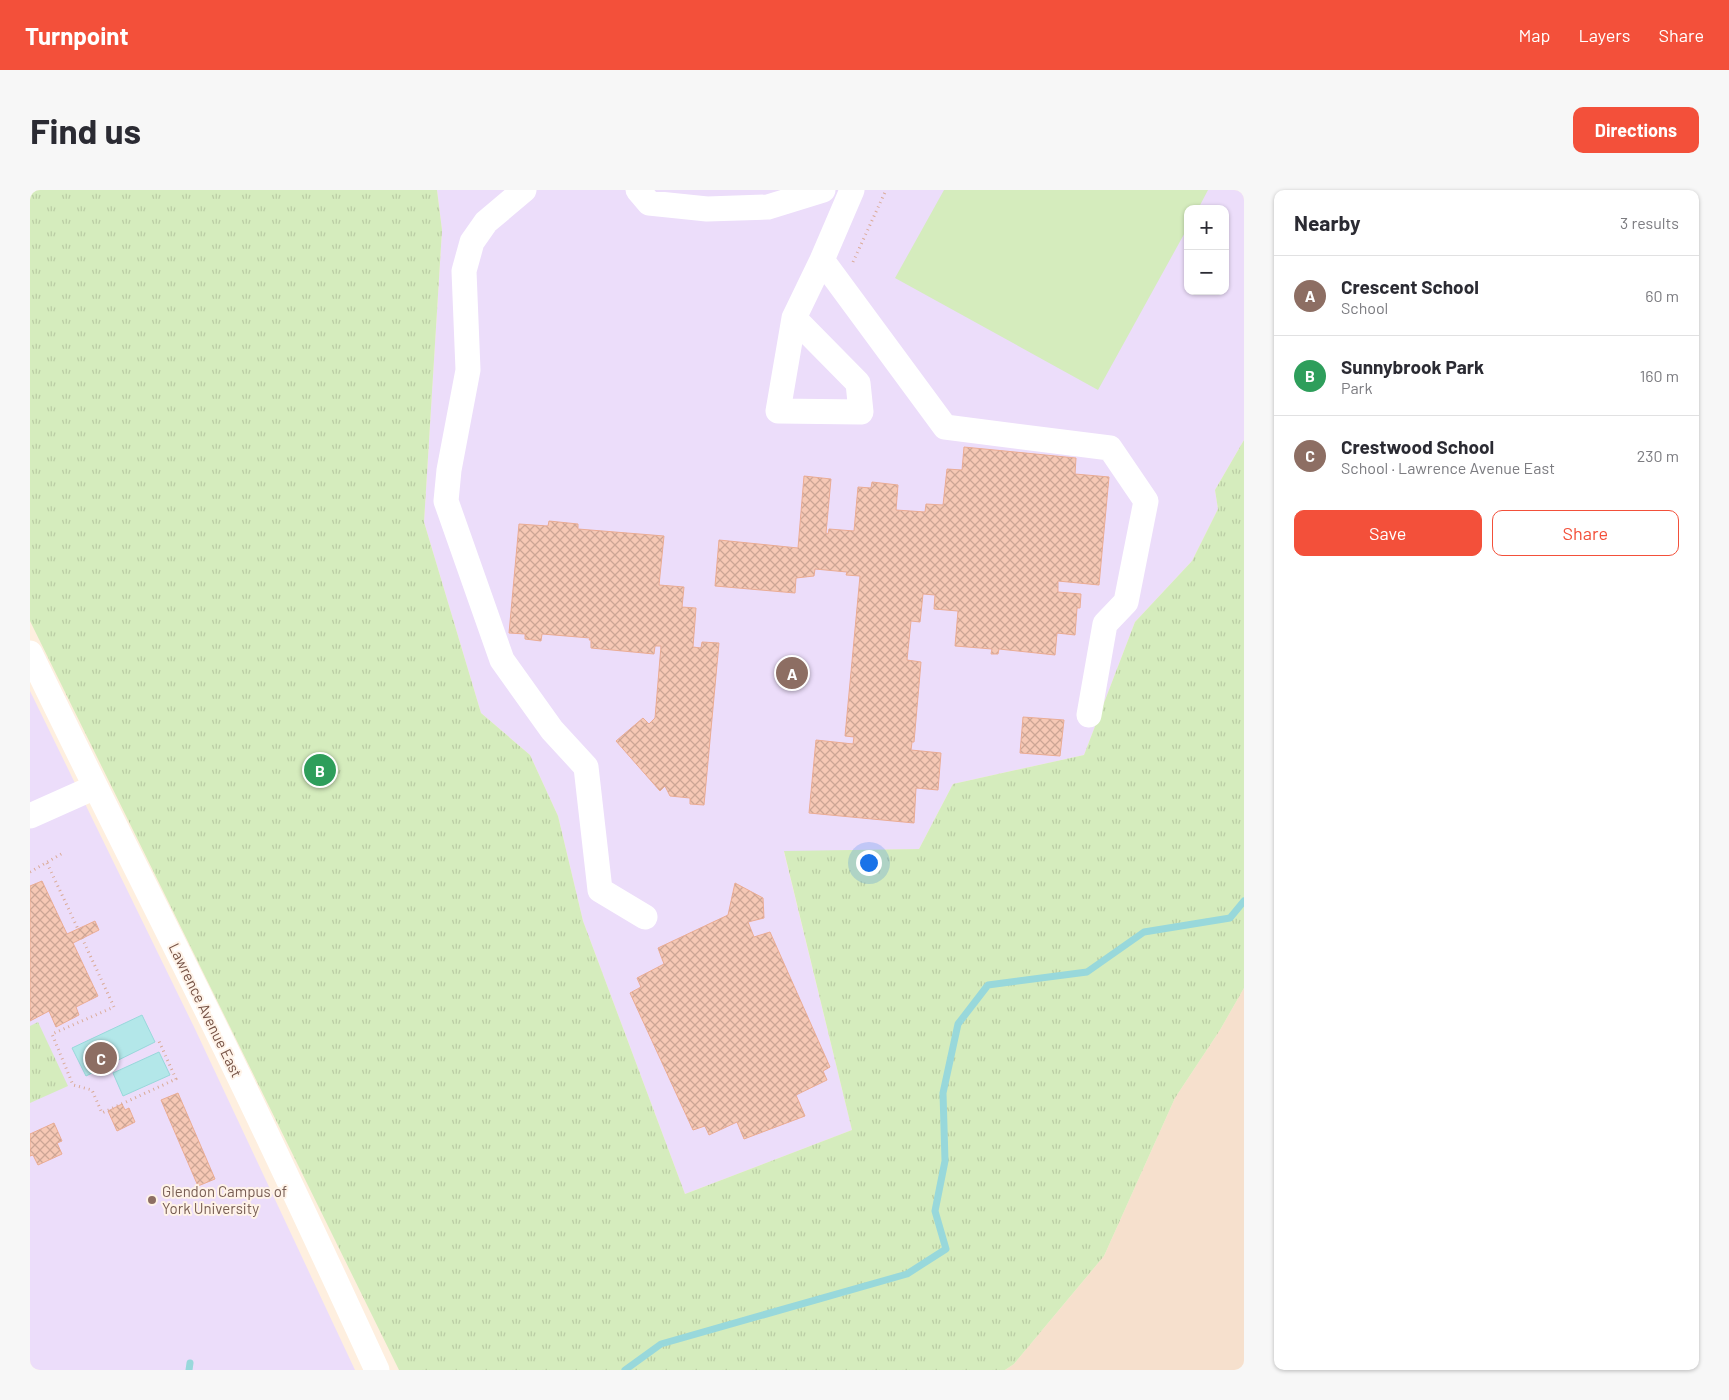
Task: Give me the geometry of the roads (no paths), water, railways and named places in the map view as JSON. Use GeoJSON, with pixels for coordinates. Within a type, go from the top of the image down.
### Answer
{"type":"FeatureCollection","features":[{"type":"Feature","properties":{"kind":"street"},"geometry":{"type":"LineString","coordinates":[[524,190],[486,222],[472,242],[464,271],[468,370],[449,470],[446,501],[502,660],[552,730],[586,767],[600,890],[645,917]]}},
{"type":"Feature","properties":{"kind":"street"},"geometry":{"type":"LineString","coordinates":[[638,190],[649,204],[707,209],[768,207],[823,190]]}},
{"type":"Feature","properties":{"kind":"street"},"geometry":{"type":"LineString","coordinates":[[794,318],[822,260],[852,190]]}},
{"type":"Feature","properties":{"kind":"street"},"geometry":{"type":"LineString","coordinates":[[822,260],[945,427],[1110,448],[1146,501],[1126,602],[1105,624],[1089,715]]}},
{"type":"Feature","properties":{"kind":"street","name":"Lawrence Avenue East"},"geometry":{"type":"LineString","coordinates":[[30,653],[234,1065],[377,1370]]}},
{"type":"Feature","properties":{"kind":"street"},"geometry":{"type":"LineString","coordinates":[[30,816],[95,787]]}},
{"type":"Feature","properties":{"kind":"water"},"geometry":{"type":"Polygon","coordinates":[[[142,1015],[155,1042],[86,1076],[72,1048],[142,1015]]]}},
{"type":"Feature","properties":{"kind":"water"},"geometry":{"type":"Polygon","coordinates":[[[159,1052],[170,1075],[123,1096],[113,1073],[159,1052]]]}},
{"type":"Feature","properties":{"kind":"waterway"},"geometry":{"type":"LineString","coordinates":[[625,1370],[661,1344],[907,1274],[946,1249],[935,1211],[945,1161],[943,1093],[958,1024],[988,985],[1087,972],[1144,932],[1230,918],[1244,901]]}},
{"type":"Feature","properties":{"kind":"waterway"},"geometry":{"type":"LineString","coordinates":[[189,1370],[190,1363]]}},
{"type":"Feature","properties":{"kind":"place","name":"Crescent School"},"geometry":{"type":"Point","coordinates":[792,673]}},
{"type":"Feature","properties":{"kind":"place","name":"Sunnybrook Park"},"geometry":{"type":"Point","coordinates":[320,770]}},
{"type":"Feature","properties":{"kind":"place","name":"Crestwood School"},"geometry":{"type":"Point","coordinates":[101,1058]}},
{"type":"Feature","properties":{"kind":"place","name":"Glendon Campus of York University"},"geometry":{"type":"Point","coordinates":[152,1200]}}]}
